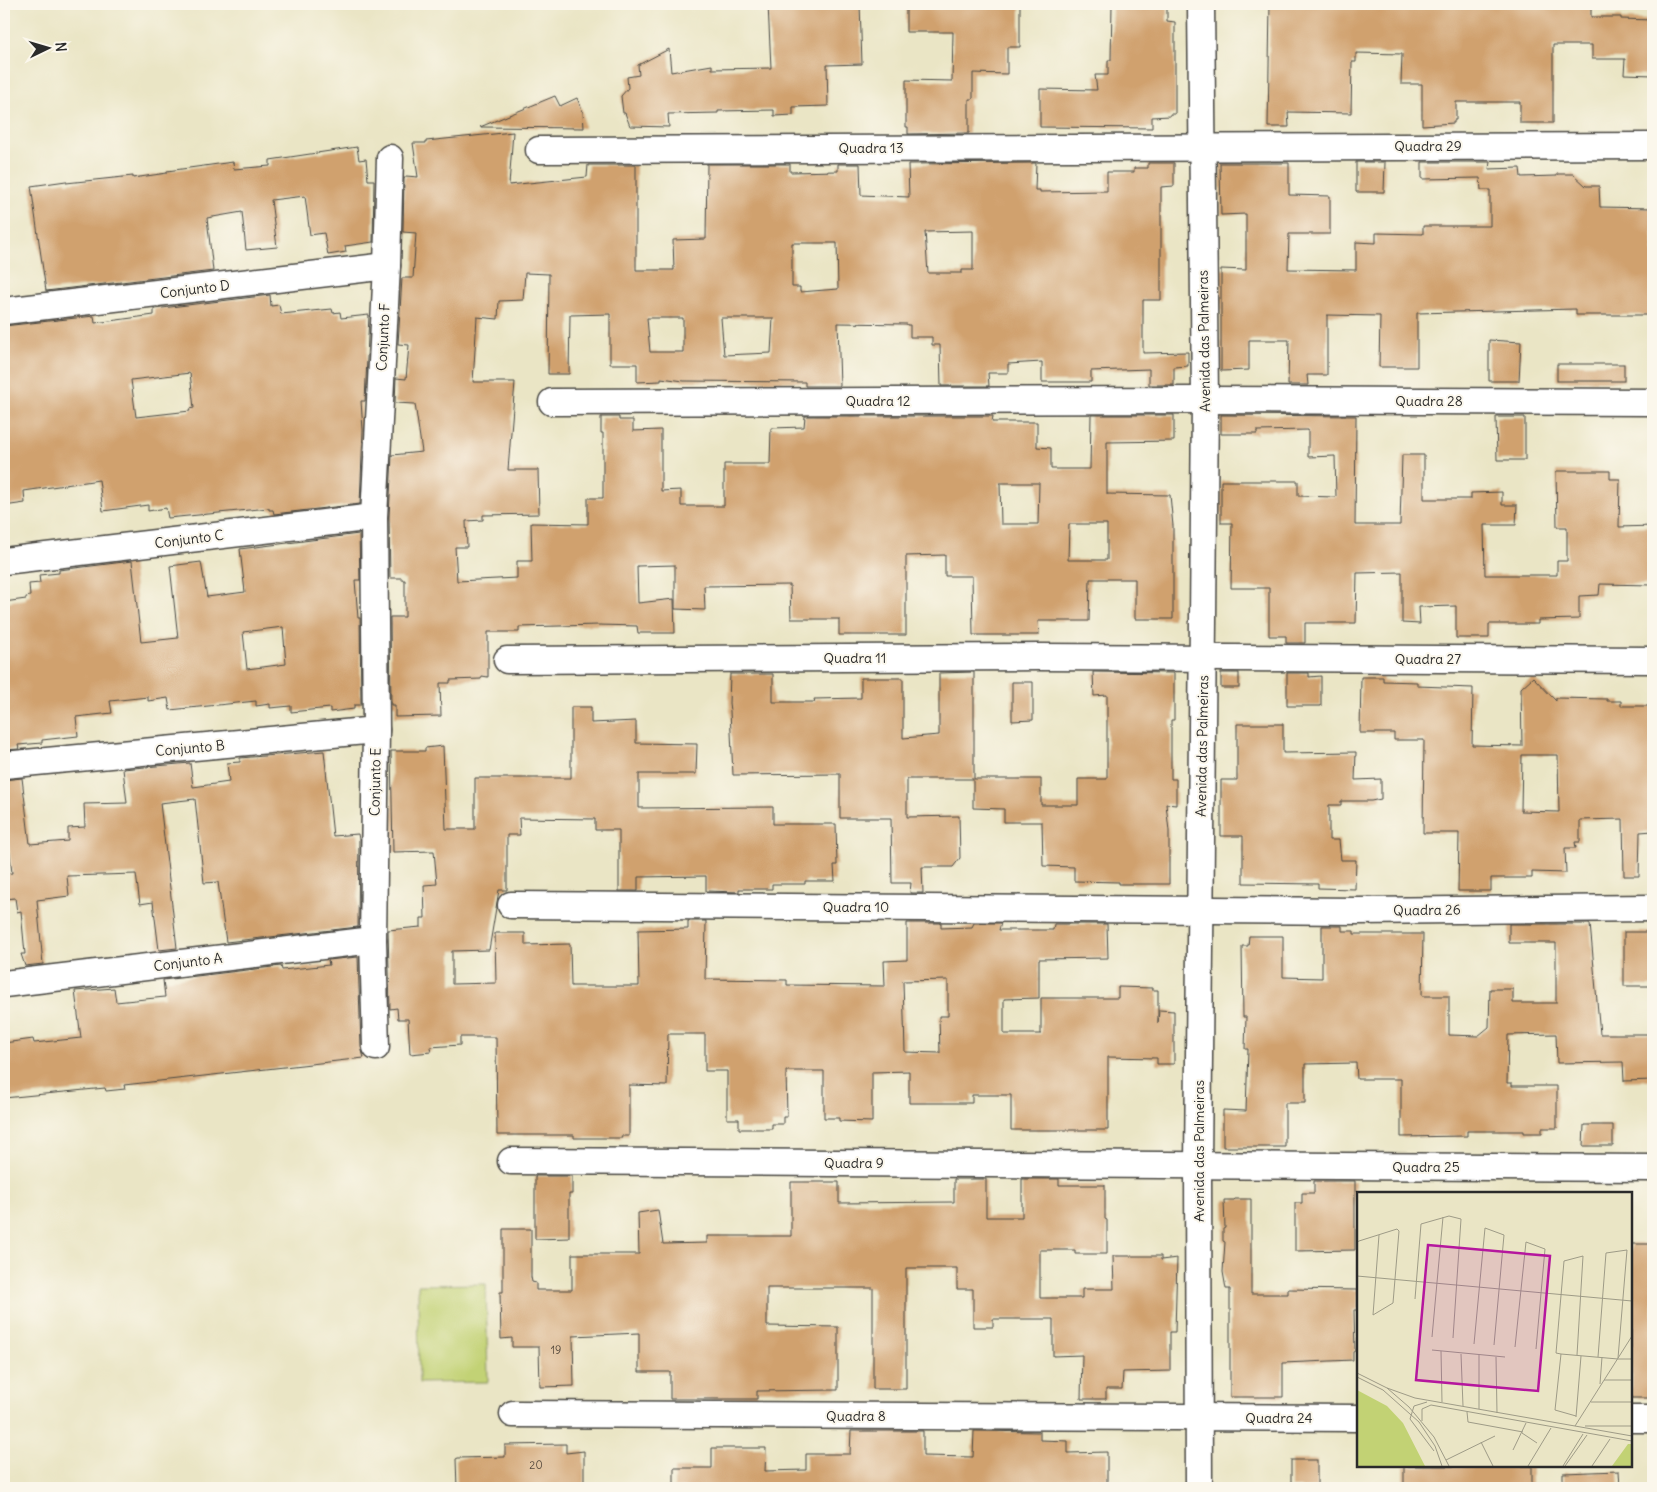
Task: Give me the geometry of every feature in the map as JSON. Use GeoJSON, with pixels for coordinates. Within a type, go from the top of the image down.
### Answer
{"type":"FeatureCollection","features":[{"type":"Feature","properties":{"kind":"street","name":"Avenida das Palmeiras"},"geometry":{"type":"LineString","coordinates":[[1199,1488],[1198,1166],[1205,400],[1202,4]]}},
{"type":"Feature","properties":{"kind":"street","name":"Quadra 29"},"geometry":{"type":"LineString","coordinates":[[1202,146],[1653,146]]}},
{"type":"Feature","properties":{"kind":"street","name":"Quadra 13"},"geometry":{"type":"LineString","coordinates":[[539,150],[1202,146]]}},
{"type":"Feature","properties":{"kind":"street","name":"Conjunto F"},"geometry":{"type":"LineString","coordinates":[[374,517],[387,266],[390,158]]}},
{"type":"Feature","properties":{"kind":"street","name":"Conjunto D"},"geometry":{"type":"LineString","coordinates":[[4,311],[387,266]]}},
{"type":"Feature","properties":{"kind":"street","name":"Quadra 12"},"geometry":{"type":"LineString","coordinates":[[552,402],[1205,400]]}},
{"type":"Feature","properties":{"kind":"street","name":"Quadra 28"},"geometry":{"type":"LineString","coordinates":[[1205,400],[1653,402]]}},
{"type":"Feature","properties":{"kind":"street","name":"Conjunto C"},"geometry":{"type":"LineString","coordinates":[[4,561],[374,517]]}},
{"type":"Feature","properties":{"kind":"street","name":"Conjunto E"},"geometry":{"type":"LineString","coordinates":[[374,517],[376,730],[373,940],[376,1047]]}},
{"type":"Feature","properties":{"kind":"street","name":"Quadra 11"},"geometry":{"type":"LineString","coordinates":[[507,660],[1203,657]]}},
{"type":"Feature","properties":{"kind":"street","name":"Quadra 27"},"geometry":{"type":"LineString","coordinates":[[1203,657],[1653,660]]}},
{"type":"Feature","properties":{"kind":"street","name":"Conjunto B"},"geometry":{"type":"LineString","coordinates":[[4,765],[376,730]]}},
{"type":"Feature","properties":{"kind":"street","name":"Quadra 10"},"geometry":{"type":"LineString","coordinates":[[511,905],[1200,910]]}},
{"type":"Feature","properties":{"kind":"street","name":"Quadra 26"},"geometry":{"type":"LineString","coordinates":[[1200,910],[1358,911],[1653,908]]}},
{"type":"Feature","properties":{"kind":"street","name":"Conjunto A"},"geometry":{"type":"LineString","coordinates":[[4,984],[373,940]]}},
{"type":"Feature","properties":{"kind":"street","name":"Quadra 9"},"geometry":{"type":"LineString","coordinates":[[511,1161],[1198,1166]]}},
{"type":"Feature","properties":{"kind":"street","name":"Quadra 25"},"geometry":{"type":"LineString","coordinates":[[1198,1166],[1653,1168]]}},
{"type":"Feature","properties":{"kind":"street","name":"Quadra 8"},"geometry":{"type":"LineString","coordinates":[[513,1414],[1199,1418]]}},
{"type":"Feature","properties":{"kind":"street","name":"Quadra 24"},"geometry":{"type":"LineString","coordinates":[[1199,1418],[1357,1418]]}},
{"type":"Feature","properties":{"kind":"street"},"geometry":{"type":"LineString","coordinates":[[1632,1419],[1653,1419]]}},
{"type":"Feature","properties":{"kind":"green space"},"geometry":{"type":"Polygon","coordinates":[[[486,1284],[488,1382],[419,1383],[418,1285],[486,1284]]]}},
{"type":"Feature","properties":{"kind":"building"},"geometry":{"type":"Polygon","coordinates":[[[768,4],[860,4],[862,64],[827,65],[828,106],[793,107],[793,115],[774,116],[774,110],[668,114],[669,127],[630,126],[625,113],[623,113],[621,96],[628,88],[627,77],[639,75],[638,65],[669,49],[671,72],[712,65],[712,69],[771,68],[768,4]]]}},
{"type":"Feature","properties":{"kind":"building"},"geometry":{"type":"Polygon","coordinates":[[[906,4],[1020,4],[1020,47],[1007,47],[1007,74],[973,73],[973,99],[969,99],[969,133],[908,134],[908,127],[906,127],[906,80],[952,81],[953,32],[906,32],[906,4]]]}},
{"type":"Feature","properties":{"kind":"building"},"geometry":{"type":"Polygon","coordinates":[[[1112,4],[1167,4],[1167,21],[1175,22],[1175,114],[1152,117],[1152,128],[1040,127],[1040,89],[1097,90],[1095,75],[1108,75],[1108,60],[1111,60],[1112,4]]]}},
{"type":"Feature","properties":{"kind":"building"},"geometry":{"type":"Polygon","coordinates":[[[1270,4],[1591,4],[1591,17],[1652,20],[1653,75],[1624,74],[1625,59],[1592,59],[1592,45],[1553,45],[1553,123],[1520,123],[1520,102],[1456,102],[1456,120],[1454,120],[1454,123],[1422,125],[1422,84],[1401,84],[1402,54],[1356,53],[1356,62],[1352,62],[1351,113],[1288,112],[1289,127],[1268,127],[1270,4]]]}},
{"type":"Feature","properties":{"kind":"building"},"geometry":{"type":"Polygon","coordinates":[[[555,96],[560,106],[577,98],[583,112],[584,128],[480,127],[555,96]]]}},
{"type":"Feature","properties":{"kind":"building"},"geometry":{"type":"Polygon","coordinates":[[[513,132],[509,185],[587,177],[588,165],[636,165],[636,270],[674,270],[673,240],[706,239],[707,164],[790,164],[790,172],[838,171],[838,164],[860,164],[861,195],[909,197],[908,164],[1036,163],[1035,190],[1040,190],[1040,192],[1107,191],[1107,172],[1134,172],[1134,168],[1148,168],[1148,163],[1174,163],[1174,186],[1161,187],[1161,300],[1143,300],[1143,353],[1188,352],[1188,366],[1174,367],[1174,385],[1149,385],[1149,369],[1091,371],[1091,382],[1042,382],[1042,362],[1008,364],[1008,373],[988,373],[989,386],[941,386],[940,345],[932,345],[932,337],[910,337],[910,325],[907,324],[838,323],[840,386],[805,386],[805,382],[684,381],[661,378],[661,381],[637,382],[637,364],[610,364],[610,314],[570,315],[569,374],[548,374],[549,274],[525,273],[523,300],[499,301],[498,319],[477,317],[473,382],[515,382],[508,470],[538,470],[539,514],[483,515],[483,520],[466,521],[467,547],[455,547],[457,581],[517,578],[517,561],[532,561],[531,523],[588,524],[588,498],[603,498],[603,433],[601,433],[601,417],[619,417],[619,420],[633,420],[633,431],[661,430],[661,491],[681,490],[681,506],[724,506],[724,464],[770,464],[771,428],[804,427],[805,416],[993,416],[992,422],[1037,422],[1037,447],[1051,448],[1051,469],[1090,469],[1091,415],[1174,415],[1174,441],[1107,442],[1107,494],[1170,495],[1173,526],[1173,619],[1135,619],[1135,579],[1090,579],[1089,621],[1038,621],[1039,635],[973,635],[972,576],[945,576],[945,555],[906,556],[906,635],[839,635],[839,619],[791,619],[790,585],[704,586],[705,610],[675,609],[675,565],[637,566],[638,603],[674,599],[675,633],[638,633],[637,626],[599,625],[519,627],[519,632],[488,632],[488,677],[450,680],[450,683],[440,683],[441,716],[395,717],[395,705],[391,705],[390,617],[405,617],[405,580],[402,580],[402,578],[390,578],[389,517],[392,455],[422,452],[415,404],[395,403],[396,378],[406,379],[409,345],[398,344],[402,278],[413,278],[416,233],[403,232],[404,179],[406,176],[418,177],[413,143],[426,143],[426,141],[513,132]],[[973,231],[925,232],[928,273],[962,273],[962,270],[973,270],[973,231]],[[792,243],[792,287],[800,287],[800,292],[838,289],[837,243],[792,243]],[[647,318],[650,352],[683,352],[683,318],[647,318]],[[721,318],[724,355],[771,353],[773,318],[721,318]],[[1000,483],[1001,524],[1038,524],[1039,483],[1000,483]],[[1069,524],[1068,560],[1107,560],[1107,524],[1069,524]]]}},
{"type":"Feature","properties":{"kind":"building"},"geometry":{"type":"Polygon","coordinates":[[[357,147],[359,160],[366,159],[368,180],[374,180],[373,242],[345,246],[346,252],[328,255],[324,233],[310,235],[305,196],[271,200],[277,247],[246,250],[242,212],[207,218],[213,271],[46,291],[31,186],[66,181],[66,183],[133,176],[133,178],[167,173],[167,171],[233,162],[234,169],[270,166],[270,160],[357,147]]]}},
{"type":"Feature","properties":{"kind":"building"},"geometry":{"type":"Polygon","coordinates":[[[1356,162],[1385,162],[1384,192],[1356,192],[1356,162]]]}},
{"type":"Feature","properties":{"kind":"building"},"geometry":{"type":"Polygon","coordinates":[[[1422,162],[1490,162],[1489,169],[1520,168],[1521,177],[1573,174],[1586,186],[1599,186],[1600,207],[1653,208],[1653,315],[1576,315],[1576,309],[1417,313],[1417,367],[1379,367],[1380,316],[1327,315],[1327,375],[1307,375],[1308,385],[1288,385],[1289,340],[1249,340],[1249,370],[1221,371],[1221,269],[1246,270],[1246,214],[1221,215],[1220,163],[1289,163],[1289,195],[1330,196],[1330,234],[1289,234],[1288,269],[1356,270],[1356,242],[1376,243],[1376,233],[1423,234],[1423,226],[1490,226],[1490,190],[1481,190],[1480,178],[1422,179],[1422,162]]]}},
{"type":"Feature","properties":{"kind":"building"},"geometry":{"type":"Polygon","coordinates":[[[270,295],[271,306],[279,305],[281,314],[332,309],[333,313],[340,312],[341,318],[369,315],[365,401],[361,401],[363,430],[360,504],[274,514],[273,510],[269,510],[269,508],[168,518],[166,508],[148,511],[148,505],[103,511],[99,480],[24,491],[25,503],[4,506],[4,326],[94,316],[95,323],[154,315],[154,309],[270,295]],[[190,373],[131,380],[136,417],[190,411],[189,409],[194,408],[190,373]]]}},
{"type":"Feature","properties":{"kind":"building"},"geometry":{"type":"Polygon","coordinates":[[[1489,340],[1521,342],[1519,381],[1489,381],[1489,340]]]}},
{"type":"Feature","properties":{"kind":"building"},"geometry":{"type":"Polygon","coordinates":[[[1557,364],[1624,364],[1624,381],[1557,381],[1557,364]]]}},
{"type":"Feature","properties":{"kind":"building"},"geometry":{"type":"Polygon","coordinates":[[[1221,415],[1356,416],[1355,525],[1400,525],[1402,455],[1424,455],[1424,499],[1471,499],[1471,493],[1502,492],[1502,505],[1517,505],[1516,525],[1484,525],[1485,575],[1557,575],[1557,561],[1567,561],[1567,527],[1557,527],[1556,471],[1610,471],[1610,479],[1620,479],[1619,527],[1653,526],[1653,585],[1600,584],[1599,595],[1579,596],[1579,619],[1538,620],[1538,624],[1489,624],[1489,638],[1456,638],[1456,606],[1419,607],[1420,624],[1402,623],[1402,572],[1357,573],[1356,623],[1305,623],[1305,643],[1286,643],[1286,636],[1269,636],[1269,588],[1231,588],[1232,523],[1221,523],[1221,481],[1298,481],[1298,496],[1336,497],[1335,456],[1308,457],[1308,430],[1257,431],[1257,434],[1221,434],[1221,415]]]}},
{"type":"Feature","properties":{"kind":"building"},"geometry":{"type":"Polygon","coordinates":[[[1496,417],[1525,417],[1525,460],[1497,460],[1496,417]]]}},
{"type":"Feature","properties":{"kind":"building"},"geometry":{"type":"Polygon","coordinates":[[[359,534],[360,580],[355,580],[358,618],[360,618],[361,705],[354,705],[354,709],[330,712],[330,708],[291,712],[291,706],[270,708],[270,704],[256,706],[256,701],[170,710],[168,698],[148,701],[148,697],[110,701],[112,713],[76,717],[78,736],[42,740],[42,743],[18,745],[19,749],[4,750],[4,722],[7,721],[4,689],[4,602],[26,599],[26,597],[30,596],[29,584],[40,583],[39,575],[59,573],[59,570],[132,561],[141,642],[178,638],[170,566],[201,562],[207,597],[245,592],[240,549],[359,534]],[[283,627],[243,632],[247,669],[286,664],[283,627]]]}},
{"type":"Feature","properties":{"kind":"building"},"geometry":{"type":"Polygon","coordinates":[[[974,672],[974,779],[1041,779],[1041,805],[1078,805],[1078,779],[1107,779],[1107,695],[1094,696],[1093,672],[1174,673],[1174,720],[1171,720],[1171,779],[1176,779],[1176,805],[1166,804],[1169,831],[1169,884],[1119,884],[1119,882],[1074,881],[1074,867],[1043,866],[1042,822],[1004,822],[1004,809],[973,808],[973,779],[907,779],[907,817],[959,816],[960,858],[953,867],[922,867],[923,893],[910,893],[911,883],[892,883],[891,818],[840,818],[840,774],[733,775],[729,703],[730,674],[773,674],[773,702],[815,702],[814,699],[861,698],[861,678],[903,678],[903,738],[939,735],[939,673],[974,672]]]}},
{"type":"Feature","properties":{"kind":"building"},"geometry":{"type":"Polygon","coordinates":[[[1221,673],[1239,673],[1239,688],[1221,688],[1221,673]]]}},
{"type":"Feature","properties":{"kind":"building"},"geometry":{"type":"Polygon","coordinates":[[[1287,673],[1309,673],[1309,677],[1321,676],[1321,706],[1287,706],[1287,673]]]}},
{"type":"Feature","properties":{"kind":"building"},"geometry":{"type":"Polygon","coordinates":[[[1361,677],[1383,677],[1383,681],[1417,682],[1417,686],[1473,688],[1472,745],[1522,746],[1521,688],[1533,677],[1556,701],[1556,698],[1607,699],[1607,701],[1621,701],[1621,706],[1653,706],[1653,831],[1640,832],[1639,876],[1624,876],[1623,819],[1580,820],[1580,842],[1575,842],[1576,848],[1565,848],[1566,873],[1532,872],[1532,878],[1491,878],[1491,891],[1458,891],[1459,833],[1423,833],[1424,740],[1394,740],[1394,733],[1360,733],[1361,677]],[[1522,755],[1521,811],[1559,812],[1558,755],[1522,755]]]}},
{"type":"Feature","properties":{"kind":"building"},"geometry":{"type":"Polygon","coordinates":[[[1012,682],[1033,682],[1033,720],[1012,721],[1012,682]]]}},
{"type":"Feature","properties":{"kind":"building"},"geometry":{"type":"Polygon","coordinates":[[[571,707],[591,707],[591,723],[636,721],[636,743],[697,744],[696,774],[639,774],[639,808],[773,807],[773,824],[836,824],[837,865],[834,865],[835,881],[805,881],[805,884],[772,884],[772,889],[739,889],[739,892],[706,891],[706,876],[638,877],[638,891],[619,891],[619,830],[595,830],[595,819],[519,818],[520,835],[507,835],[507,890],[499,890],[489,950],[452,951],[452,984],[496,983],[495,933],[525,933],[525,945],[570,944],[571,986],[639,986],[638,930],[688,929],[688,921],[706,921],[705,979],[787,980],[787,985],[885,986],[884,961],[907,960],[907,923],[941,923],[941,928],[972,927],[974,923],[1001,923],[999,930],[1053,930],[1054,924],[1107,924],[1108,958],[1039,959],[1039,998],[1004,999],[1004,1034],[1041,1034],[1041,998],[1118,998],[1118,987],[1152,988],[1152,990],[1158,990],[1158,1023],[1159,1010],[1174,1011],[1174,1064],[1157,1064],[1157,1058],[1108,1057],[1108,1130],[1011,1130],[1011,1095],[972,1095],[972,1103],[909,1103],[909,1071],[872,1072],[872,1122],[839,1121],[839,1118],[824,1118],[824,1071],[786,1071],[787,1117],[783,1117],[783,1124],[772,1124],[772,1129],[739,1129],[739,1119],[727,1119],[727,1071],[705,1071],[705,1034],[668,1034],[667,1086],[629,1085],[629,1136],[621,1136],[622,1138],[574,1138],[574,1135],[497,1135],[496,1037],[460,1037],[460,1045],[430,1047],[431,1052],[410,1054],[408,1019],[398,1019],[397,1008],[390,1009],[388,930],[421,927],[421,918],[425,918],[424,885],[437,884],[434,851],[393,852],[391,751],[425,751],[425,748],[443,746],[446,829],[475,829],[475,778],[571,778],[571,707]],[[948,980],[903,981],[905,1052],[940,1053],[939,1016],[948,1016],[948,980]]]}},
{"type":"Feature","properties":{"kind":"building"},"geometry":{"type":"Polygon","coordinates":[[[1237,724],[1283,724],[1283,753],[1356,752],[1355,780],[1381,779],[1381,799],[1341,801],[1341,805],[1329,805],[1329,840],[1339,840],[1341,860],[1356,860],[1355,889],[1318,888],[1318,884],[1243,883],[1243,836],[1221,836],[1221,780],[1237,780],[1237,724]]]}},
{"type":"Feature","properties":{"kind":"building"},"geometry":{"type":"Polygon","coordinates":[[[324,751],[333,836],[358,834],[359,839],[358,927],[226,942],[218,882],[204,883],[195,799],[160,803],[177,948],[159,950],[153,902],[140,904],[136,874],[67,876],[69,896],[37,900],[43,964],[25,966],[21,954],[25,954],[21,911],[17,912],[15,898],[4,899],[4,874],[12,873],[4,803],[4,780],[22,778],[30,844],[68,841],[68,828],[85,827],[84,804],[127,803],[123,769],[190,763],[193,787],[229,782],[227,763],[240,762],[240,758],[324,751]]]}},
{"type":"Feature","properties":{"kind":"building"},"geometry":{"type":"Polygon","coordinates":[[[1509,924],[1590,924],[1600,1034],[1653,1034],[1653,1080],[1624,1081],[1623,1062],[1557,1063],[1556,1034],[1508,1035],[1507,1083],[1512,1083],[1512,1086],[1557,1086],[1557,1128],[1542,1128],[1542,1133],[1524,1133],[1524,1131],[1467,1131],[1467,1136],[1401,1137],[1401,1079],[1357,1079],[1356,1063],[1305,1064],[1305,1103],[1285,1103],[1285,1147],[1223,1147],[1223,1110],[1246,1111],[1248,1049],[1245,1049],[1246,1017],[1243,1017],[1242,946],[1248,946],[1249,936],[1283,936],[1283,977],[1322,978],[1322,926],[1342,926],[1342,931],[1354,931],[1354,934],[1423,934],[1422,996],[1449,996],[1449,1035],[1478,1036],[1489,1027],[1490,989],[1513,989],[1513,1003],[1556,1003],[1556,943],[1509,943],[1509,924]]]}},
{"type":"Feature","properties":{"kind":"building"},"geometry":{"type":"Polygon","coordinates":[[[1624,932],[1653,932],[1653,986],[1624,986],[1624,932]]]}},
{"type":"Feature","properties":{"kind":"building"},"geometry":{"type":"Polygon","coordinates":[[[358,957],[361,1047],[364,1058],[124,1085],[125,1089],[106,1091],[105,1088],[4,1098],[4,1043],[33,1039],[34,1043],[81,1038],[75,991],[114,988],[116,1002],[165,997],[163,980],[281,966],[282,970],[329,965],[328,960],[358,957]]]}},
{"type":"Feature","properties":{"kind":"building"},"geometry":{"type":"Polygon","coordinates":[[[1584,1125],[1613,1125],[1613,1146],[1583,1146],[1584,1125]]]}},
{"type":"Feature","properties":{"kind":"building"},"geometry":{"type":"Polygon","coordinates":[[[535,1176],[572,1176],[572,1194],[569,1194],[569,1238],[535,1239],[535,1176]]]}},
{"type":"Feature","properties":{"kind":"building"},"geometry":{"type":"Polygon","coordinates":[[[954,1179],[986,1179],[986,1217],[1022,1217],[1022,1179],[1059,1179],[1059,1185],[1105,1185],[1107,1254],[1075,1254],[1075,1250],[1040,1250],[1040,1298],[1082,1298],[1082,1289],[1114,1289],[1113,1256],[1161,1256],[1161,1260],[1177,1258],[1175,1332],[1170,1332],[1170,1371],[1123,1372],[1122,1389],[1106,1389],[1106,1399],[1081,1399],[1082,1355],[1053,1356],[1053,1319],[993,1319],[993,1327],[973,1327],[973,1289],[957,1289],[957,1268],[906,1268],[906,1389],[873,1389],[873,1288],[767,1288],[767,1326],[838,1327],[838,1390],[757,1391],[757,1399],[670,1399],[670,1372],[639,1372],[639,1333],[573,1336],[574,1386],[540,1387],[539,1347],[512,1347],[512,1338],[501,1339],[500,1292],[503,1292],[503,1229],[531,1229],[531,1277],[532,1282],[536,1283],[536,1290],[572,1290],[572,1254],[639,1254],[638,1213],[658,1210],[663,1244],[707,1243],[707,1236],[791,1236],[791,1182],[839,1182],[839,1203],[954,1202],[954,1179]]]}},
{"type":"Feature","properties":{"kind":"building"},"geometry":{"type":"Polygon","coordinates":[[[1314,1181],[1355,1181],[1355,1250],[1295,1251],[1295,1203],[1302,1203],[1302,1193],[1314,1193],[1314,1181]]]}},
{"type":"Feature","properties":{"kind":"building"},"geometry":{"type":"Polygon","coordinates":[[[1251,1199],[1251,1294],[1288,1294],[1288,1289],[1357,1290],[1357,1310],[1354,1310],[1355,1351],[1353,1352],[1353,1360],[1283,1363],[1283,1397],[1230,1397],[1230,1289],[1226,1289],[1223,1272],[1225,1242],[1223,1241],[1223,1229],[1225,1228],[1224,1200],[1251,1199]]]}},
{"type":"Feature","properties":{"kind":"building"},"geometry":{"type":"Polygon","coordinates":[[[1632,1244],[1651,1244],[1650,1256],[1653,1256],[1653,1398],[1632,1398],[1632,1244]]]}},
{"type":"Feature","properties":{"kind":"building"},"geometry":{"type":"Polygon","coordinates":[[[851,1431],[923,1431],[923,1456],[973,1457],[974,1431],[1040,1432],[1040,1440],[1068,1441],[1068,1453],[1107,1452],[1107,1488],[674,1488],[674,1468],[712,1468],[712,1448],[766,1448],[765,1471],[806,1470],[806,1454],[850,1454],[851,1431]]]}},
{"type":"Feature","properties":{"kind":"building"},"geometry":{"type":"Polygon","coordinates":[[[566,1444],[566,1453],[584,1451],[584,1486],[457,1488],[456,1459],[458,1458],[505,1457],[505,1445],[566,1444]]]}},
{"type":"Feature","properties":{"kind":"building"},"geometry":{"type":"Polygon","coordinates":[[[1291,1460],[1317,1460],[1317,1488],[1291,1488],[1291,1460]]]}},
{"type":"Feature","properties":{"kind":"building"},"geometry":{"type":"Polygon","coordinates":[[[1404,1467],[1532,1467],[1532,1488],[1404,1488],[1404,1467]]]}},
{"type":"Feature","properties":{"kind":"building"},"geometry":{"type":"Polygon","coordinates":[[[1619,1471],[1620,1488],[1563,1488],[1563,1473],[1619,1471]]]}}]}
